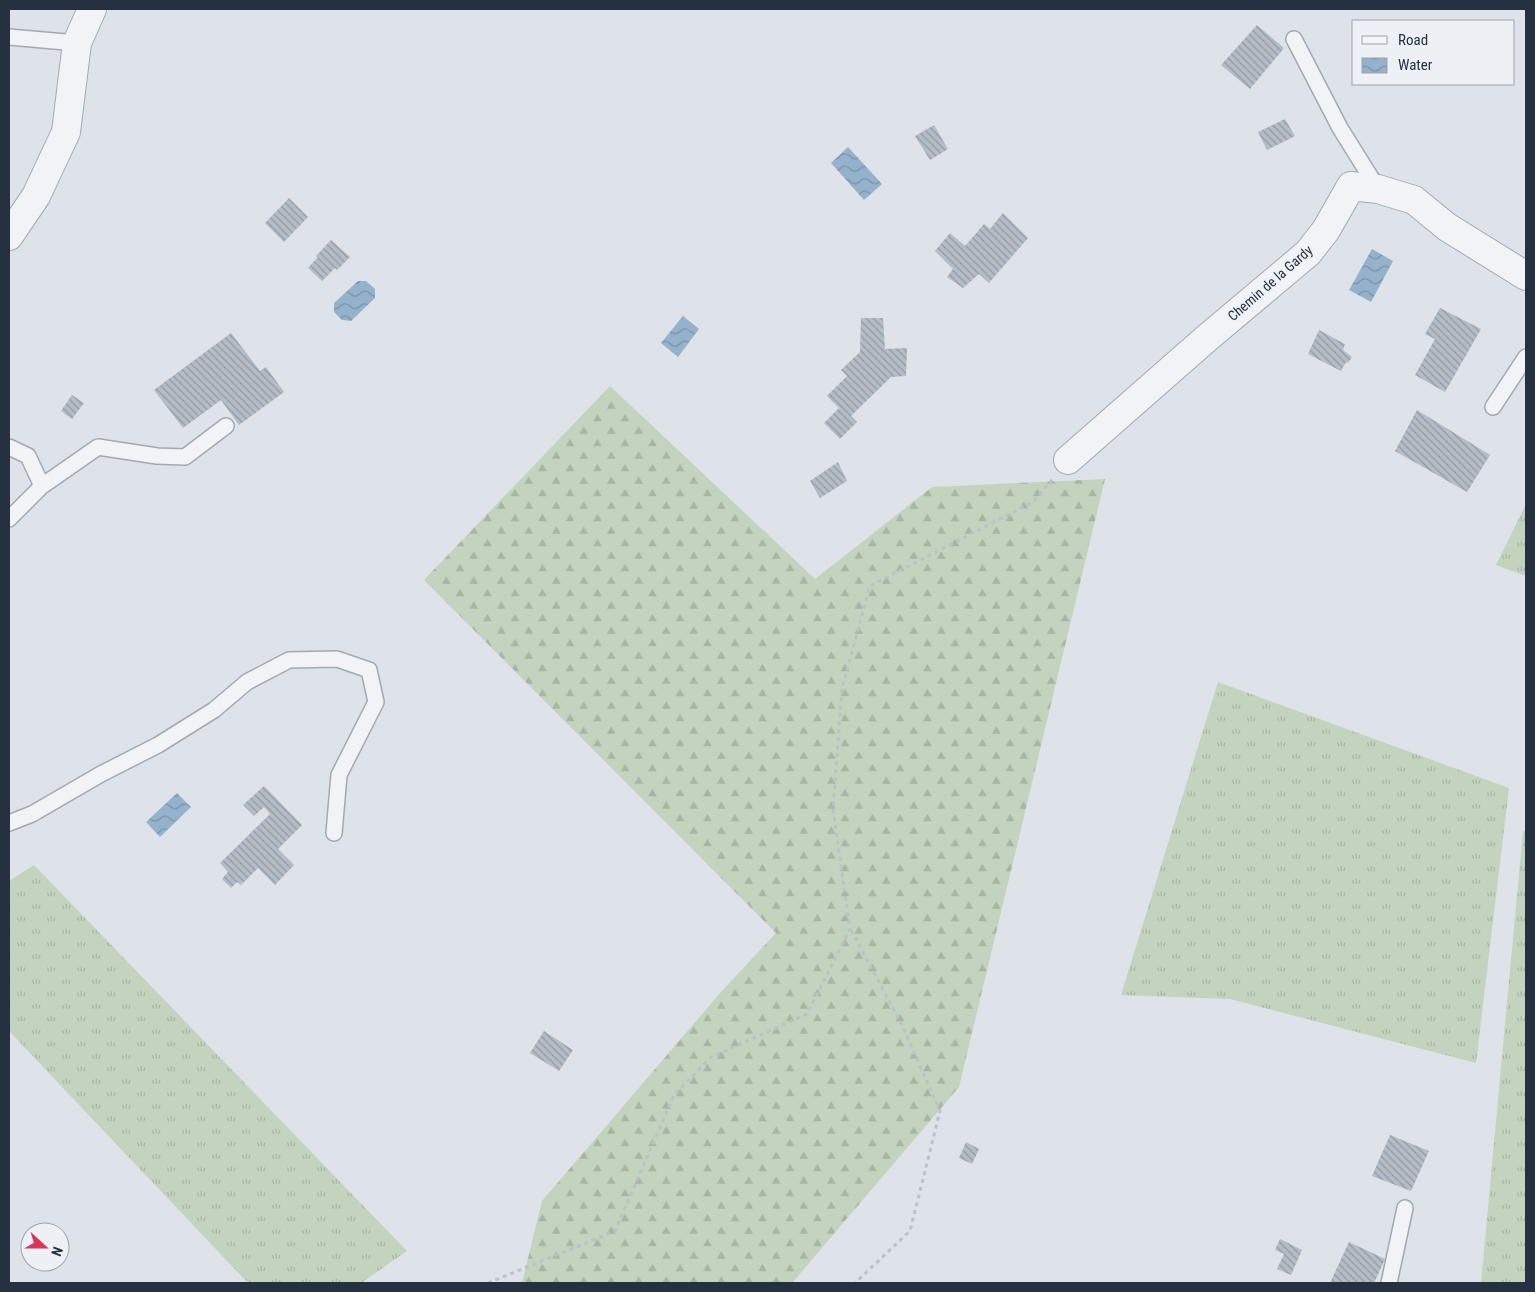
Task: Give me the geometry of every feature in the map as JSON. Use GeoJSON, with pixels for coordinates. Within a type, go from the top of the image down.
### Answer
{"type":"FeatureCollection","features":[{"type":"Feature","properties":{"kind":"street"},"geometry":{"type":"LineString","coordinates":[[9,236],[36,196],[66,132],[76,43],[92,9]]}},
{"type":"Feature","properties":{"kind":"street","name":"Chemin de la Gardy"},"geometry":{"type":"LineString","coordinates":[[1068,460],[1308,254],[1326,230],[1351,186],[1378,188],[1414,200],[1447,227],[1526,276]]}},
{"type":"Feature","properties":{"kind":"lane"},"geometry":{"type":"LineString","coordinates":[[9,37],[76,43]]}},
{"type":"Feature","properties":{"kind":"lane"},"geometry":{"type":"LineString","coordinates":[[1294,39],[1340,128],[1378,188]]}},
{"type":"Feature","properties":{"kind":"lane"},"geometry":{"type":"LineString","coordinates":[[1493,407],[1526,357]]}},
{"type":"Feature","properties":{"kind":"lane"},"geometry":{"type":"LineString","coordinates":[[9,519],[42,486],[98,447],[157,456],[185,457],[226,426]]}},
{"type":"Feature","properties":{"kind":"lane"},"geometry":{"type":"LineString","coordinates":[[9,447],[28,456],[42,486]]}},
{"type":"Feature","properties":{"kind":"lane"},"geometry":{"type":"LineString","coordinates":[[9,824],[32,814],[101,774],[158,745],[214,710],[247,682],[288,660],[337,659],[369,670],[376,702],[339,776],[334,833]]}},
{"type":"Feature","properties":{"kind":"lane"},"geometry":{"type":"LineString","coordinates":[[1389,1283],[1405,1208]]}},
{"type":"Feature","properties":{"kind":"path"},"geometry":{"type":"LineString","coordinates":[[855,1283],[910,1231],[940,1111],[902,1025],[850,929],[833,809],[842,688],[870,586],[1034,502],[1068,460]]}},
{"type":"Feature","properties":{"kind":"path"},"geometry":{"type":"LineString","coordinates":[[488,1283],[615,1231],[674,1095],[711,1057],[806,1014],[850,929]]}},
{"type":"Feature","properties":{"kind":"green space"},"geometry":{"type":"Polygon","coordinates":[[[610,386],[815,579],[932,487],[1105,479],[959,1087],[792,1283],[522,1283],[542,1201],[721,992],[776,933],[424,580],[610,386]]]}},
{"type":"Feature","properties":{"kind":"green space"},"geometry":{"type":"Polygon","coordinates":[[[1526,504],[1526,576],[1496,565],[1526,504]]]}},
{"type":"Feature","properties":{"kind":"green space"},"geometry":{"type":"Polygon","coordinates":[[[1218,682],[1509,788],[1476,1063],[1230,999],[1121,995],[1218,682]]]}},
{"type":"Feature","properties":{"kind":"green space"},"geometry":{"type":"Polygon","coordinates":[[[1523,831],[1526,832],[1526,1283],[1481,1283],[1523,831]]]}},
{"type":"Feature","properties":{"kind":"green space"},"geometry":{"type":"Polygon","coordinates":[[[34,865],[407,1251],[361,1283],[248,1283],[9,1031],[9,881],[34,865]]]}},
{"type":"Feature","properties":{"kind":"water"},"geometry":{"type":"Polygon","coordinates":[[[848,147],[882,184],[864,200],[831,163],[848,147]]]}},
{"type":"Feature","properties":{"kind":"water"},"geometry":{"type":"Polygon","coordinates":[[[1372,249],[1393,261],[1371,302],[1349,290],[1372,249]]]}},
{"type":"Feature","properties":{"kind":"water"},"geometry":{"type":"Polygon","coordinates":[[[358,281],[366,281],[375,289],[375,298],[351,321],[342,320],[334,312],[334,303],[358,281]]]}},
{"type":"Feature","properties":{"kind":"water"},"geometry":{"type":"Polygon","coordinates":[[[683,316],[699,329],[678,357],[661,343],[683,316]]]}},
{"type":"Feature","properties":{"kind":"water"},"geometry":{"type":"Polygon","coordinates":[[[177,793],[191,807],[160,837],[146,822],[177,793]]]}},
{"type":"Feature","properties":{"kind":"building"},"geometry":{"type":"Polygon","coordinates":[[[1257,25],[1284,48],[1250,89],[1221,65],[1257,25]]]}},
{"type":"Feature","properties":{"kind":"building"},"geometry":{"type":"Polygon","coordinates":[[[1285,119],[1295,136],[1267,150],[1258,132],[1285,119]]]}},
{"type":"Feature","properties":{"kind":"building"},"geometry":{"type":"Polygon","coordinates":[[[934,125],[948,149],[930,160],[915,136],[934,125]]]}},
{"type":"Feature","properties":{"kind":"building"},"geometry":{"type":"Polygon","coordinates":[[[289,198],[308,217],[284,242],[265,223],[289,198]]]}},
{"type":"Feature","properties":{"kind":"building"},"geometry":{"type":"Polygon","coordinates":[[[1003,213],[1028,238],[989,283],[979,274],[963,288],[947,277],[953,269],[935,251],[950,233],[965,246],[984,224],[990,229],[1003,213]]]}},
{"type":"Feature","properties":{"kind":"building"},"geometry":{"type":"Polygon","coordinates":[[[331,240],[350,257],[322,281],[308,268],[331,240]]]}},
{"type":"Feature","properties":{"kind":"building"},"geometry":{"type":"Polygon","coordinates":[[[1440,308],[1481,329],[1445,392],[1415,375],[1435,339],[1425,334],[1440,308]]]}},
{"type":"Feature","properties":{"kind":"building"},"geometry":{"type":"Polygon","coordinates":[[[861,318],[883,318],[885,349],[907,348],[906,376],[891,377],[851,416],[857,422],[840,439],[824,423],[839,408],[827,396],[847,376],[841,370],[860,352],[861,318]]]}},
{"type":"Feature","properties":{"kind":"building"},"geometry":{"type":"Polygon","coordinates":[[[1319,330],[1345,344],[1343,350],[1352,357],[1348,363],[1346,362],[1341,371],[1308,354],[1319,330]]]}},
{"type":"Feature","properties":{"kind":"building"},"geometry":{"type":"Polygon","coordinates":[[[231,333],[260,371],[266,367],[284,392],[239,425],[221,400],[183,428],[154,390],[231,333]]]}},
{"type":"Feature","properties":{"kind":"building"},"geometry":{"type":"Polygon","coordinates":[[[72,395],[84,403],[72,419],[61,411],[72,395]]]}},
{"type":"Feature","properties":{"kind":"building"},"geometry":{"type":"Polygon","coordinates":[[[1417,410],[1490,455],[1467,492],[1395,451],[1417,410]]]}},
{"type":"Feature","properties":{"kind":"building"},"geometry":{"type":"Polygon","coordinates":[[[838,462],[847,481],[820,498],[810,481],[838,462]]]}},
{"type":"Feature","properties":{"kind":"building"},"geometry":{"type":"Polygon","coordinates":[[[264,786],[302,825],[278,849],[294,865],[275,885],[258,868],[241,885],[237,882],[231,888],[222,879],[228,872],[220,863],[270,814],[264,807],[254,816],[243,805],[264,786]]]}},
{"type":"Feature","properties":{"kind":"building"},"geometry":{"type":"Polygon","coordinates":[[[544,1031],[573,1050],[559,1071],[530,1053],[544,1031]]]}},
{"type":"Feature","properties":{"kind":"building"},"geometry":{"type":"Polygon","coordinates":[[[1390,1135],[1429,1151],[1411,1191],[1372,1176],[1390,1135]]]}},
{"type":"Feature","properties":{"kind":"building"},"geometry":{"type":"Polygon","coordinates":[[[966,1142],[979,1149],[972,1164],[959,1158],[966,1142]]]}},
{"type":"Feature","properties":{"kind":"building"},"geometry":{"type":"Polygon","coordinates":[[[1280,1239],[1302,1250],[1291,1275],[1277,1269],[1284,1254],[1275,1250],[1280,1239]]]}},
{"type":"Feature","properties":{"kind":"building"},"geometry":{"type":"Polygon","coordinates":[[[1349,1242],[1385,1259],[1374,1283],[1330,1283],[1349,1242]]]}}]}
